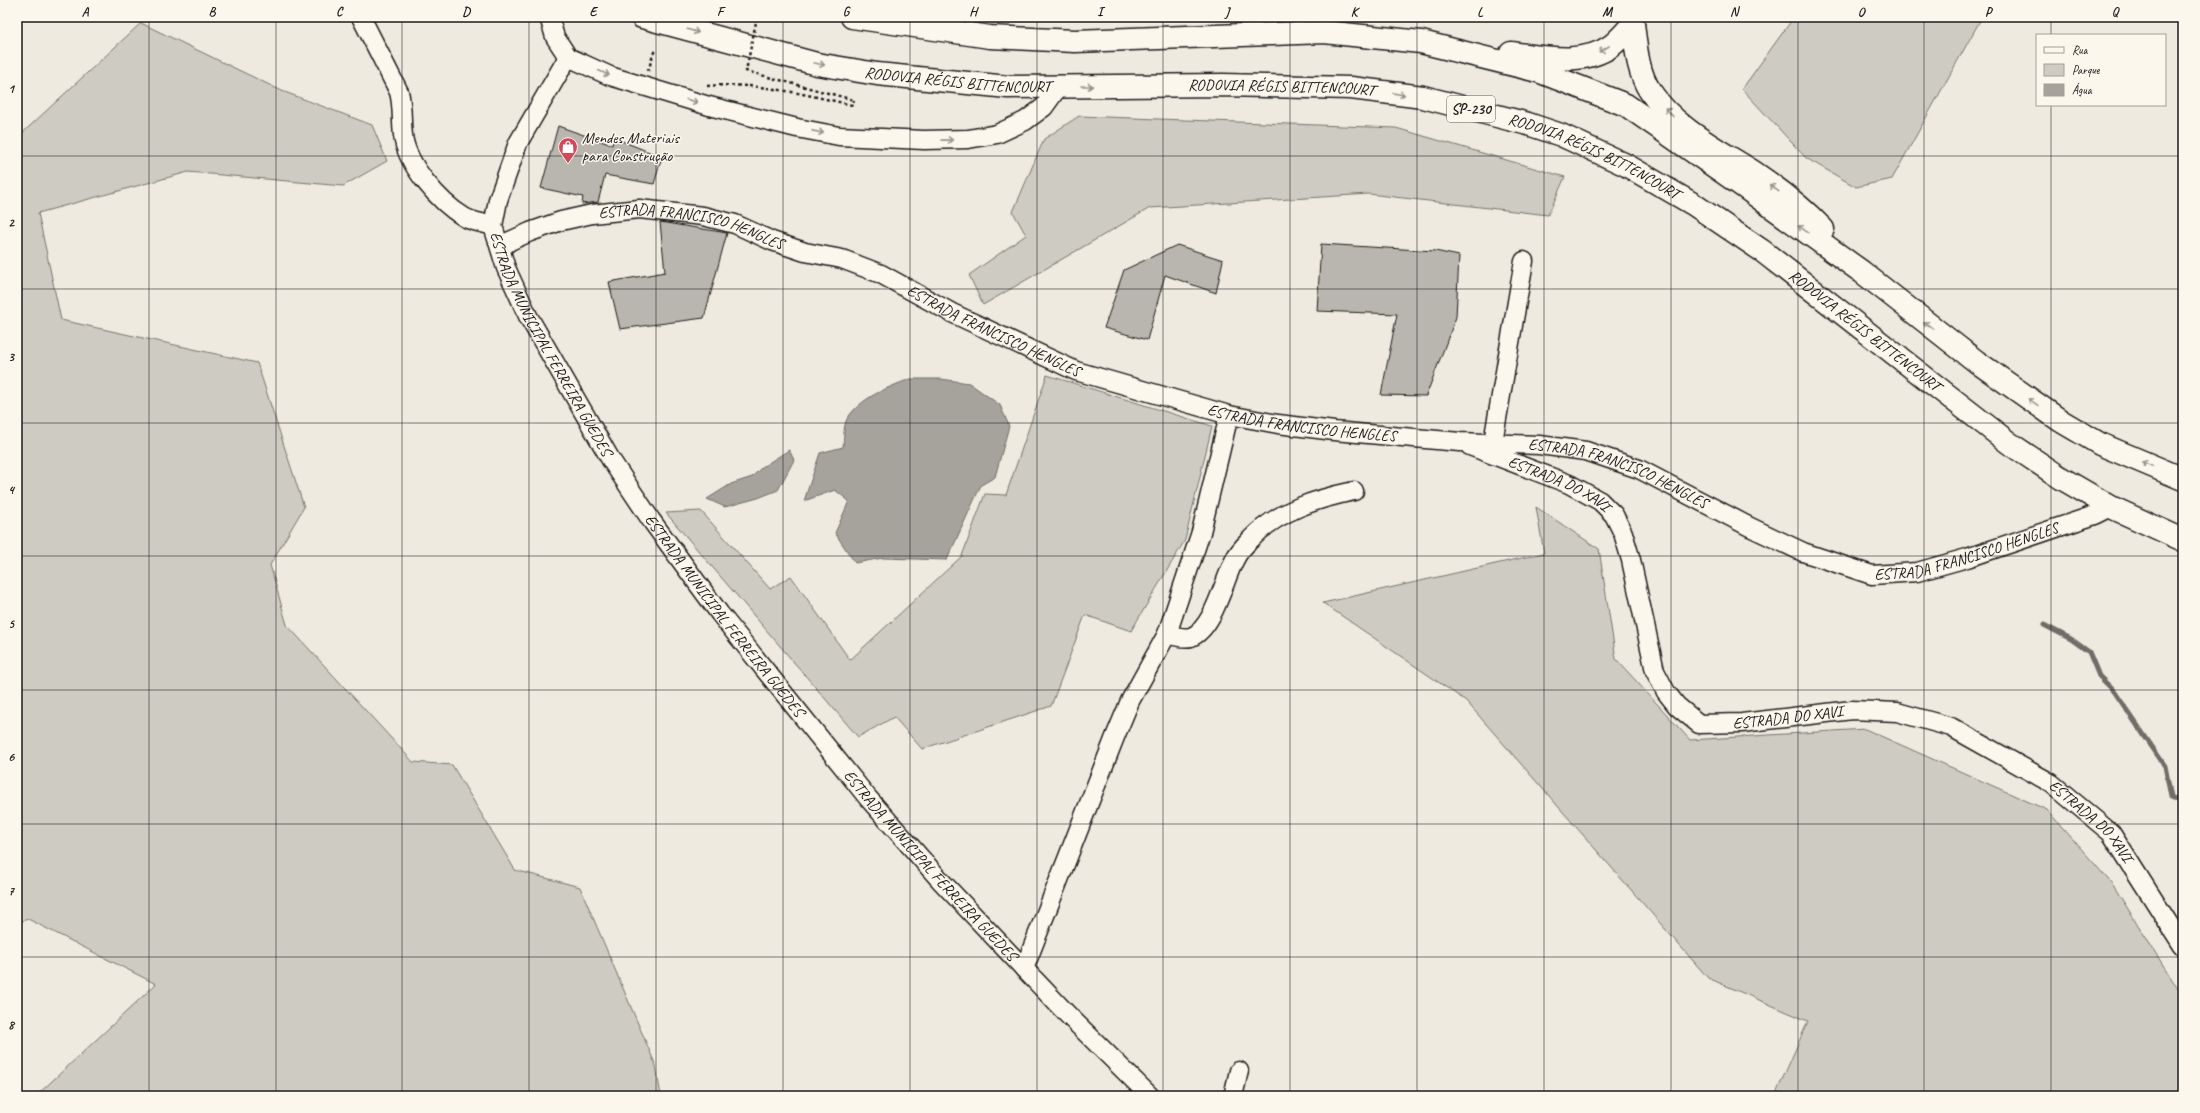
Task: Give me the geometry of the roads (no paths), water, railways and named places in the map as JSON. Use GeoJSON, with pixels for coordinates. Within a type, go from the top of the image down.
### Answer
{"type":"FeatureCollection","features":[{"type":"Feature","properties":{"kind":"highway","name":"RODOVIA RÉGIS BITTENCOURT"},"geometry":{"type":"LineString","coordinates":[[642,17],[817,64],[869,73],[1008,87],[1351,88],[1423,97],[1499,116],[1561,135],[1626,165],[1693,204],[1760,250],[2009,443],[2110,507],[2183,540]]}},
{"type":"Feature","properties":{"kind":"highway"},"geometry":{"type":"LineString","coordinates":[[852,17],[990,38],[1075,41],[1324,32],[1578,59],[1590,56],[1612,45],[1633,20]]}},
{"type":"Feature","properties":{"kind":"highway"},"geometry":{"type":"LineString","coordinates":[[1633,20],[1638,61],[1650,91],[1674,118],[1709,145],[1756,174],[1816,221],[1862,272]]}},
{"type":"Feature","properties":{"kind":"highway"},"geometry":{"type":"LineString","coordinates":[[1432,44],[1538,71],[1626,105],[1744,187],[1862,272],[1977,362],[2061,420],[2100,444],[2183,479]]}},
{"type":"Feature","properties":{"kind":"street"},"geometry":{"type":"LineString","coordinates":[[361,17],[399,92],[403,104],[403,134],[411,158],[431,188],[448,206],[466,218],[493,226]]}},
{"type":"Feature","properties":{"kind":"street"},"geometry":{"type":"LineString","coordinates":[[549,17],[555,38],[568,57],[610,76],[644,87],[753,117],[832,135],[880,140],[924,140],[968,139],[996,134],[1025,121],[1044,107],[1059,86]]}},
{"type":"Feature","properties":{"kind":"street","name":"ESTRADA MUNICIPAL FERREIRA GUEDES"},"geometry":{"type":"LineString","coordinates":[[568,57],[518,143],[499,195],[493,226],[506,268],[528,316],[611,460],[651,520],[720,614],[868,798],[952,893],[1024,969],[1150,1096]]}},
{"type":"Feature","properties":{"kind":"street","name":"ESTRADA FRANCISCO HENGLES"},"geometry":{"type":"LineString","coordinates":[[500,248],[510,241],[530,232],[561,221],[592,214],[639,209],[703,216],[735,224],[772,241],[805,252],[842,259],[881,274],[952,313],[1076,372],[1229,415],[1334,431],[1460,442],[1493,442],[1539,445],[1586,451],[1640,469],[1748,526],[1803,552],[1872,575],[1917,572],[1967,558],[2089,517],[2110,507]]}},
{"type":"Feature","properties":{"kind":"street"},"geometry":{"type":"LineString","coordinates":[[1493,442],[1524,261]]}},
{"type":"Feature","properties":{"kind":"street"},"geometry":{"type":"LineString","coordinates":[[1024,969],[1115,736],[1130,701],[1167,634],[1202,532],[1229,415]]}},
{"type":"Feature","properties":{"kind":"street","name":"ESTRADA DO XAVI"},"geometry":{"type":"LineString","coordinates":[[1460,442],[1569,484],[1600,501],[1614,515],[1623,533],[1631,560],[1655,672],[1666,692],[1677,706],[1699,724],[1742,723],[1852,710],[1897,712],[1951,727],[2051,783],[2111,832],[2183,946]]}},
{"type":"Feature","properties":{"kind":"street"},"geometry":{"type":"LineString","coordinates":[[1167,634],[1186,638],[1197,633],[1206,623],[1220,597],[1236,557],[1250,540],[1268,524],[1281,516],[1313,502],[1354,491]]}},
{"type":"Feature","properties":{"kind":"street"},"geometry":{"type":"LineString","coordinates":[[1233,1096],[1240,1071]]}},
{"type":"Feature","properties":{"kind":"water"},"geometry":{"type":"Polygon","coordinates":[[[910,379],[941,379],[969,383],[1000,405],[1009,426],[995,477],[981,485],[947,560],[883,558],[855,563],[835,533],[849,501],[835,490],[804,501],[820,453],[843,447],[844,429],[847,419],[853,411],[875,394],[910,379]]]}},
{"type":"Feature","properties":{"kind":"water"},"geometry":{"type":"Polygon","coordinates":[[[789,450],[794,460],[778,490],[758,498],[725,507],[707,499],[731,484],[752,477],[762,467],[789,450]]]}},
{"type":"Feature","properties":{"kind":"waterway"},"geometry":{"type":"LineString","coordinates":[[2044,625],[2071,639],[2089,652],[2099,676],[2114,691],[2165,766],[2171,797],[2183,802]]}},
{"type":"Feature","properties":{"kind":"place","name":"Mendes Materiais para Construção"},"geometry":{"type":"Point","coordinates":[568,164]}}]}
